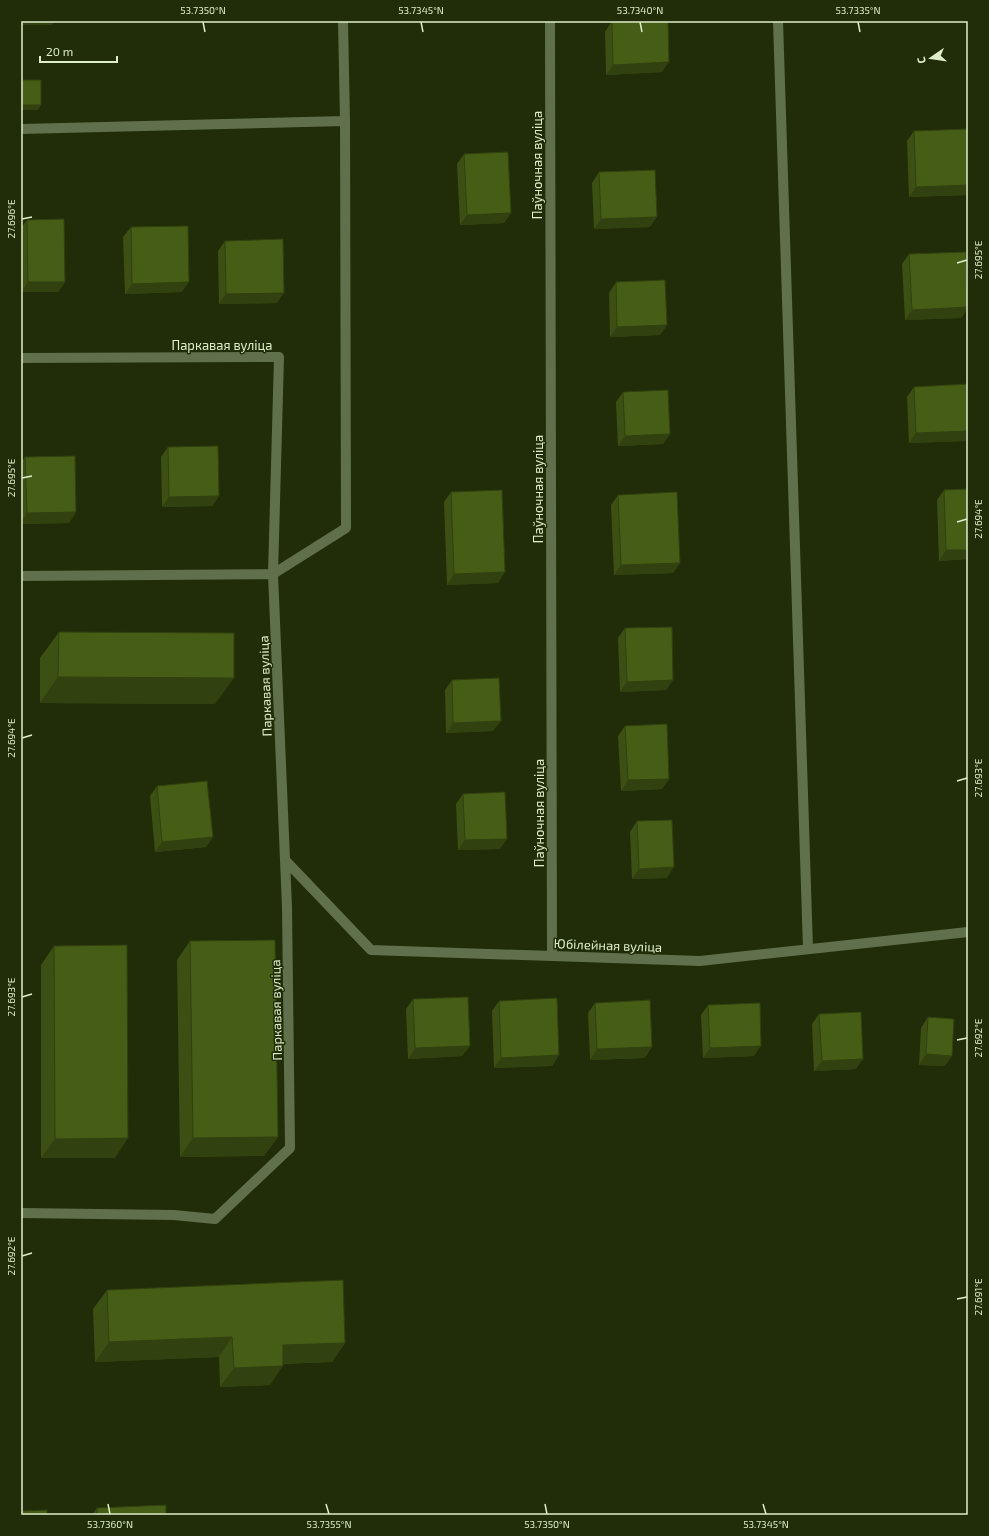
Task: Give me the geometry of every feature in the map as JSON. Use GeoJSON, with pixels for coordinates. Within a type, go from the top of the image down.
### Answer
{"type":"FeatureCollection","features":[{"type":"Feature","properties":{"kind":"street"},"geometry":{"type":"LineString","coordinates":[[21,576],[273,574],[346,528],[345,121],[343,21]]}},
{"type":"Feature","properties":{"kind":"street","name":"Паўночная вуліца"},"geometry":{"type":"LineString","coordinates":[[550,21],[552,956]]}},
{"type":"Feature","properties":{"kind":"street"},"geometry":{"type":"LineString","coordinates":[[778,21],[808,949]]}},
{"type":"Feature","properties":{"kind":"street"},"geometry":{"type":"LineString","coordinates":[[21,129],[345,121]]}},
{"type":"Feature","properties":{"kind":"street","name":"Паркавая вуліца"},"geometry":{"type":"LineString","coordinates":[[21,358],[279,358],[273,574],[286,860],[290,1148],[215,1219],[174,1216],[21,1213]]}},
{"type":"Feature","properties":{"kind":"street","name":"Юбілейная вуліца"},"geometry":{"type":"LineString","coordinates":[[286,860],[370,950],[700,961],[968,932]]}},
{"type":"Feature","properties":{"kind":"building"},"geometry":{"type":"Polygon","coordinates":[[[612,21],[668,21],[669,62],[613,65],[612,21]]]}},
{"type":"Feature","properties":{"kind":"building"},"geometry":{"type":"Polygon","coordinates":[[[21,80],[41,80],[41,105],[21,105],[21,80]]]}},
{"type":"Feature","properties":{"kind":"building"},"geometry":{"type":"Polygon","coordinates":[[[968,129],[968,185],[916,187],[914,131],[968,129]]]}},
{"type":"Feature","properties":{"kind":"building"},"geometry":{"type":"Polygon","coordinates":[[[508,152],[511,213],[467,215],[464,154],[508,152]]]}},
{"type":"Feature","properties":{"kind":"building"},"geometry":{"type":"Polygon","coordinates":[[[655,170],[657,217],[601,219],[599,172],[655,170]]]}},
{"type":"Feature","properties":{"kind":"building"},"geometry":{"type":"Polygon","coordinates":[[[64,219],[65,282],[28,282],[27,220],[64,219]]]}},
{"type":"Feature","properties":{"kind":"building"},"geometry":{"type":"Polygon","coordinates":[[[188,226],[189,282],[132,284],[131,227],[188,226]]]}},
{"type":"Feature","properties":{"kind":"building"},"geometry":{"type":"Polygon","coordinates":[[[283,239],[284,293],[226,294],[225,241],[283,239]]]}},
{"type":"Feature","properties":{"kind":"building"},"geometry":{"type":"Polygon","coordinates":[[[966,252],[968,307],[912,310],[909,254],[966,252]]]}},
{"type":"Feature","properties":{"kind":"building"},"geometry":{"type":"Polygon","coordinates":[[[665,280],[667,325],[617,327],[616,282],[665,280]]]}},
{"type":"Feature","properties":{"kind":"building"},"geometry":{"type":"Polygon","coordinates":[[[968,384],[968,431],[916,433],[914,387],[968,384]]]}},
{"type":"Feature","properties":{"kind":"building"},"geometry":{"type":"Polygon","coordinates":[[[668,390],[670,434],[625,436],[623,392],[668,390]]]}},
{"type":"Feature","properties":{"kind":"building"},"geometry":{"type":"Polygon","coordinates":[[[218,446],[219,496],[169,497],[168,447],[218,446]]]}},
{"type":"Feature","properties":{"kind":"building"},"geometry":{"type":"Polygon","coordinates":[[[75,456],[76,512],[27,513],[25,457],[75,456]]]}},
{"type":"Feature","properties":{"kind":"building"},"geometry":{"type":"Polygon","coordinates":[[[968,489],[968,550],[946,550],[944,490],[968,489]]]}},
{"type":"Feature","properties":{"kind":"building"},"geometry":{"type":"Polygon","coordinates":[[[502,490],[505,572],[454,574],[451,492],[502,490]]]}},
{"type":"Feature","properties":{"kind":"building"},"geometry":{"type":"Polygon","coordinates":[[[677,492],[680,563],[621,565],[618,495],[677,492]]]}},
{"type":"Feature","properties":{"kind":"building"},"geometry":{"type":"Polygon","coordinates":[[[672,627],[673,680],[627,682],[625,628],[672,627]]]}},
{"type":"Feature","properties":{"kind":"building"},"geometry":{"type":"Polygon","coordinates":[[[59,632],[234,633],[234,678],[58,677],[59,632]]]}},
{"type":"Feature","properties":{"kind":"building"},"geometry":{"type":"Polygon","coordinates":[[[499,678],[501,721],[453,723],[452,680],[499,678]]]}},
{"type":"Feature","properties":{"kind":"building"},"geometry":{"type":"Polygon","coordinates":[[[667,724],[669,779],[628,780],[625,726],[667,724]]]}},
{"type":"Feature","properties":{"kind":"building"},"geometry":{"type":"Polygon","coordinates":[[[207,781],[213,837],[162,842],[157,786],[207,781]]]}},
{"type":"Feature","properties":{"kind":"building"},"geometry":{"type":"Polygon","coordinates":[[[505,792],[507,839],[465,840],[463,794],[505,792]]]}},
{"type":"Feature","properties":{"kind":"building"},"geometry":{"type":"Polygon","coordinates":[[[672,820],[674,867],[639,869],[637,821],[672,820]]]}},
{"type":"Feature","properties":{"kind":"building"},"geometry":{"type":"Polygon","coordinates":[[[275,940],[278,1137],[193,1138],[190,941],[275,940]]]}},
{"type":"Feature","properties":{"kind":"building"},"geometry":{"type":"Polygon","coordinates":[[[127,945],[128,1138],[55,1139],[54,946],[127,945]]]}},
{"type":"Feature","properties":{"kind":"building"},"geometry":{"type":"Polygon","coordinates":[[[468,997],[470,1046],[415,1048],[413,999],[468,997]]]}},
{"type":"Feature","properties":{"kind":"building"},"geometry":{"type":"Polygon","coordinates":[[[557,998],[559,1055],[501,1058],[499,1001],[557,998]]]}},
{"type":"Feature","properties":{"kind":"building"},"geometry":{"type":"Polygon","coordinates":[[[650,1000],[652,1047],[597,1049],[595,1003],[650,1000]]]}},
{"type":"Feature","properties":{"kind":"building"},"geometry":{"type":"Polygon","coordinates":[[[760,1003],[761,1046],[710,1048],[708,1005],[760,1003]]]}},
{"type":"Feature","properties":{"kind":"building"},"geometry":{"type":"Polygon","coordinates":[[[861,1012],[863,1059],[822,1061],[819,1014],[861,1012]]]}},
{"type":"Feature","properties":{"kind":"building"},"geometry":{"type":"Polygon","coordinates":[[[928,1017],[954,1019],[952,1056],[926,1054],[928,1017]]]}},
{"type":"Feature","properties":{"kind":"building"},"geometry":{"type":"Polygon","coordinates":[[[343,1280],[345,1343],[283,1345],[283,1366],[234,1368],[232,1337],[109,1342],[107,1290],[343,1280]]]}},
{"type":"Feature","properties":{"kind":"building"},"geometry":{"type":"Polygon","coordinates":[[[166,1505],[166,1515],[97,1515],[97,1508],[166,1505]]]}},
{"type":"Feature","properties":{"kind":"building"},"geometry":{"type":"Polygon","coordinates":[[[47,1510],[47,1515],[21,1515],[21,1511],[47,1510]]]}}]}
